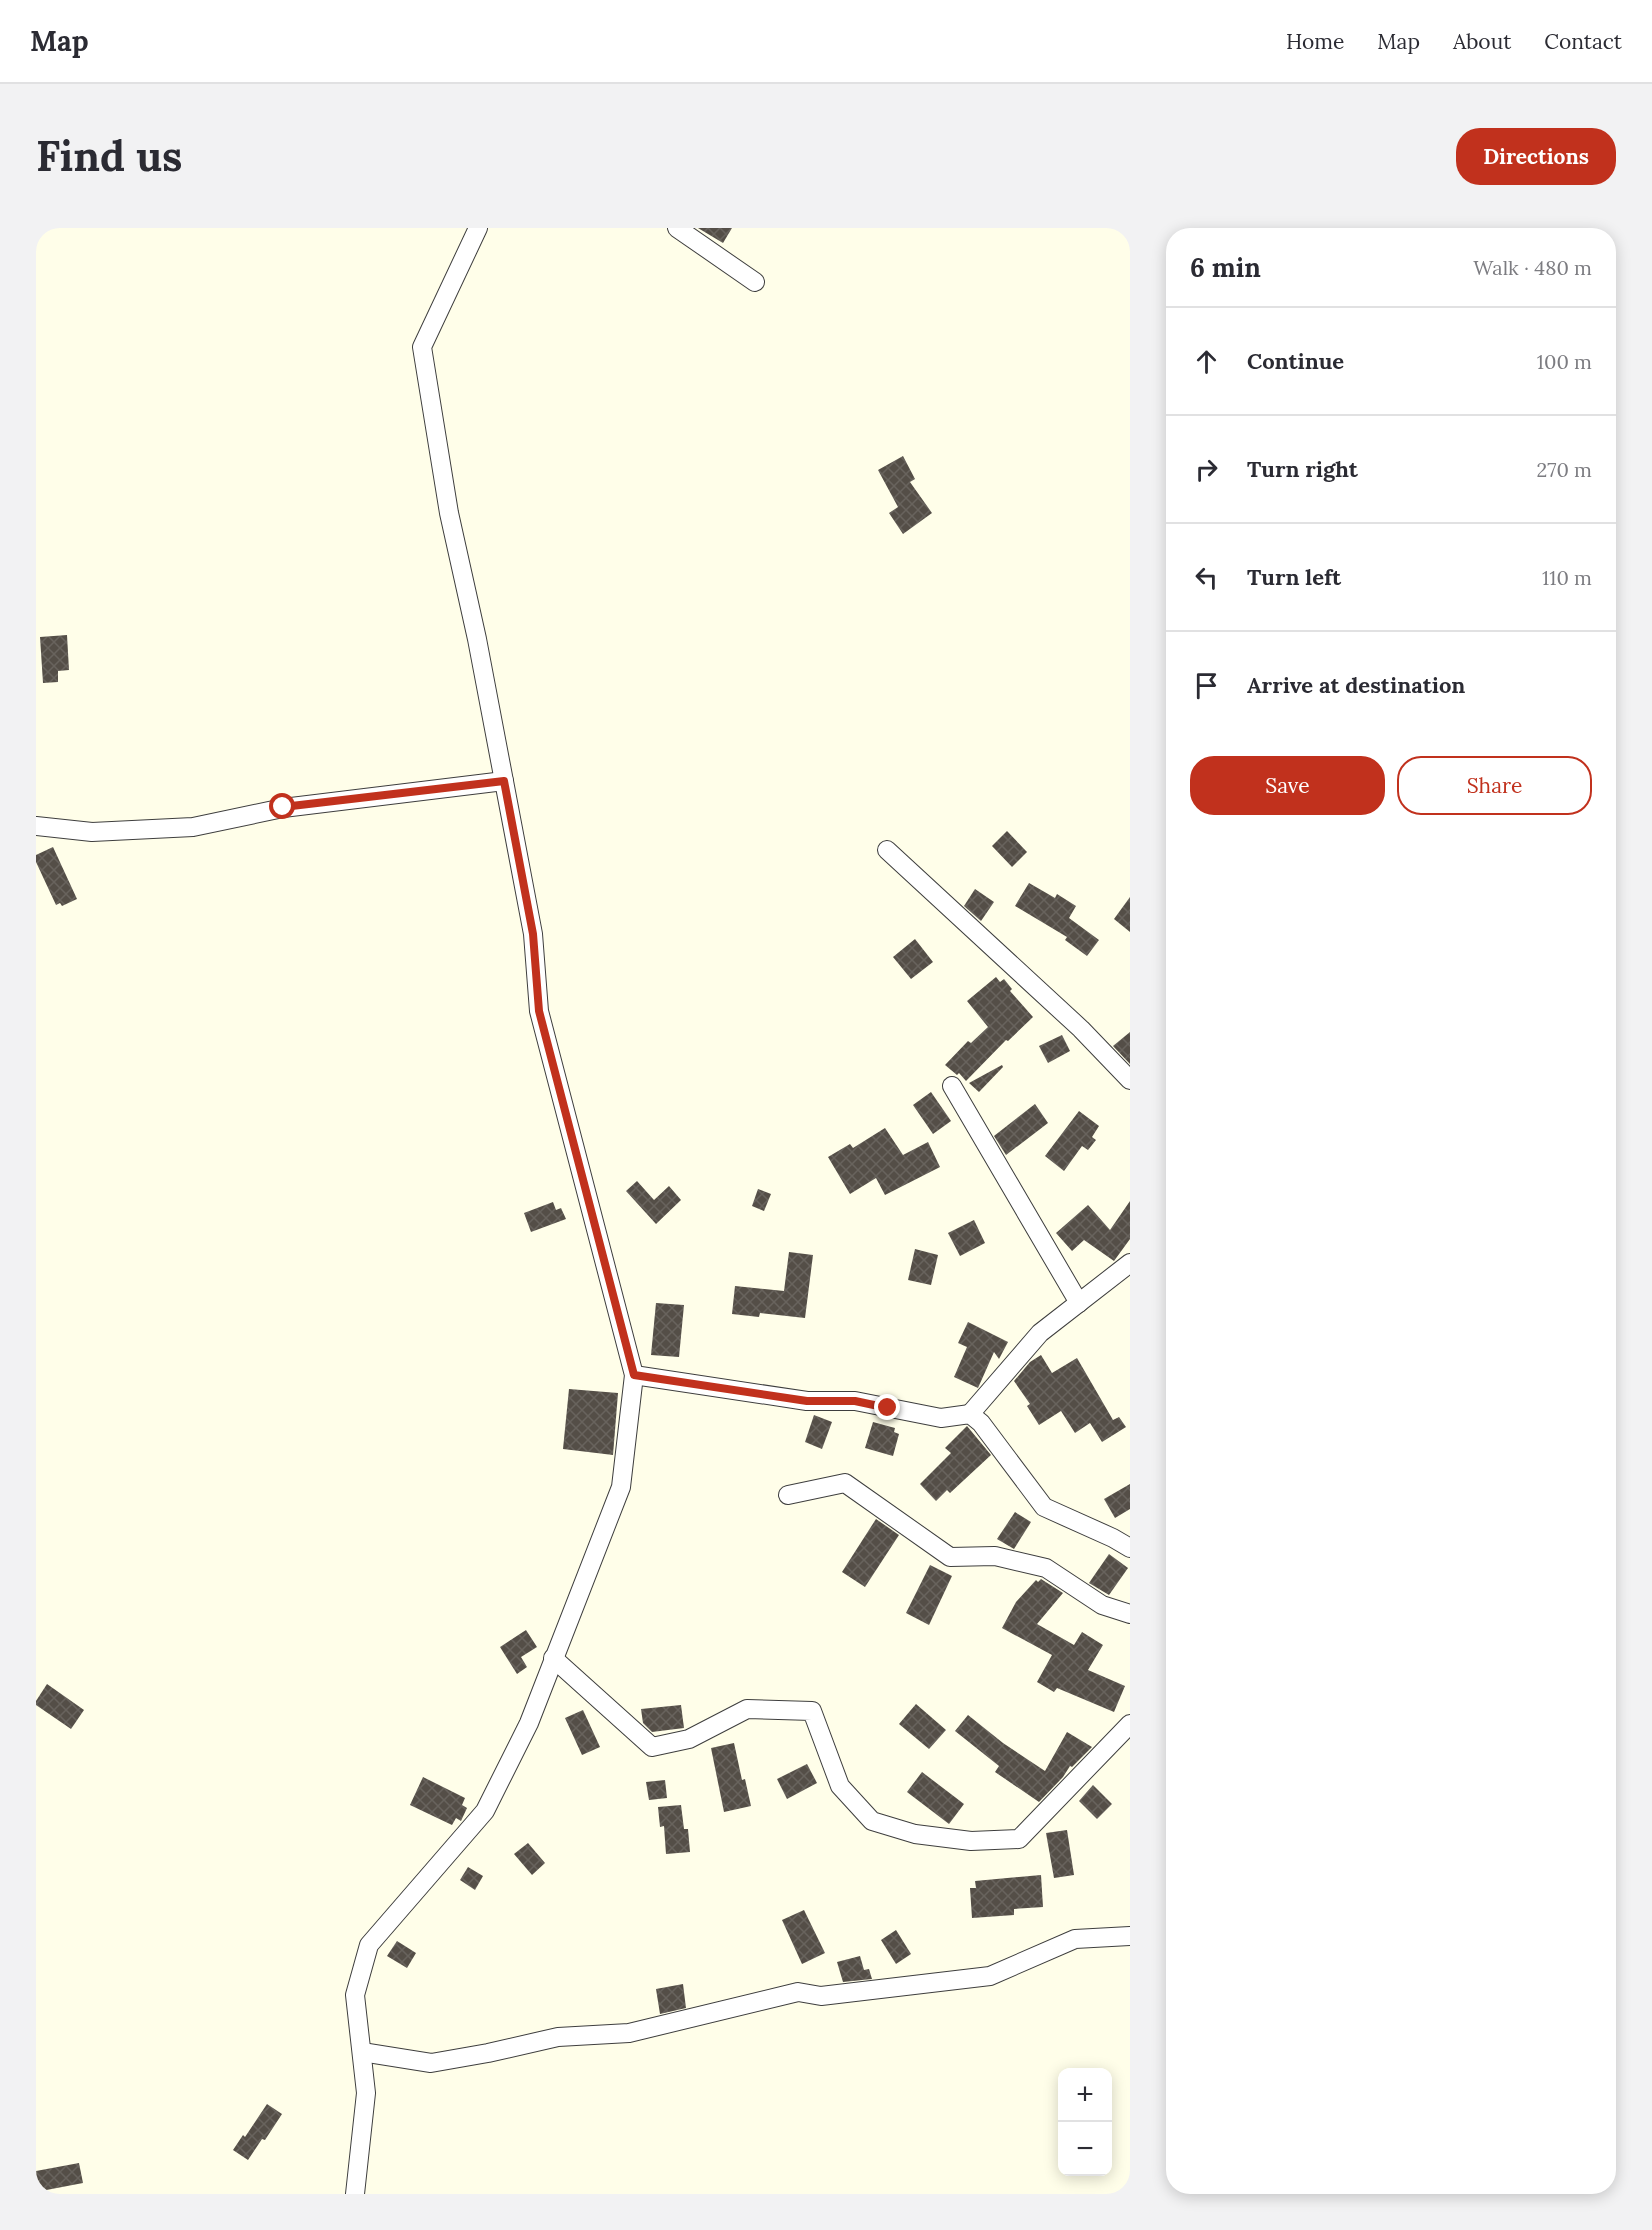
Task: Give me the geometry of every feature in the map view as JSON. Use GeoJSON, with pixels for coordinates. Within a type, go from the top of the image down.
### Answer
{"type":"FeatureCollection","features":[{"type":"Feature","properties":{"kind":"street"},"geometry":{"type":"LineString","coordinates":[[356,2194],[366,2093],[355,1995],[369,1945],[485,1811],[529,1723],[621,1487],[634,1375],[539,1011],[533,934],[477,639],[449,513],[422,347],[477,228]]}},
{"type":"Feature","properties":{"kind":"street"},"geometry":{"type":"LineString","coordinates":[[677,228],[755,282]]}},
{"type":"Feature","properties":{"kind":"street"},"geometry":{"type":"LineString","coordinates":[[36,826],[92,832],[193,827],[283,807],[504,781]]}},
{"type":"Feature","properties":{"kind":"street"},"geometry":{"type":"LineString","coordinates":[[887,850],[1081,1029],[1130,1080]]}},
{"type":"Feature","properties":{"kind":"street"},"geometry":{"type":"LineString","coordinates":[[952,1086],[1079,1303]]}},
{"type":"Feature","properties":{"kind":"street"},"geometry":{"type":"LineString","coordinates":[[634,1375],[807,1401],[855,1401],[941,1418],[970,1414],[1040,1333],[1130,1263]]}},
{"type":"Feature","properties":{"kind":"street"},"geometry":{"type":"LineString","coordinates":[[970,1414],[981,1423],[1044,1507],[1130,1548]]}},
{"type":"Feature","properties":{"kind":"street"},"geometry":{"type":"LineString","coordinates":[[788,1495],[845,1483],[950,1557],[995,1556],[1046,1568],[1102,1605],[1130,1614]]}},
{"type":"Feature","properties":{"kind":"street"},"geometry":{"type":"LineString","coordinates":[[553,1658],[652,1747],[689,1739],[747,1708],[812,1711],[840,1786],[872,1821],[915,1834],[971,1841],[1019,1839],[1130,1724]]}},
{"type":"Feature","properties":{"kind":"street"},"geometry":{"type":"LineString","coordinates":[[362,2052],[431,2063],[558,2037],[629,2033],[798,1992],[821,1996],[990,1976],[1075,1939],[1130,1936]]}},
{"type":"Feature","properties":{"kind":"building"},"geometry":{"type":"Polygon","coordinates":[[[698,228],[732,228],[723,243],[698,228]]]}},
{"type":"Feature","properties":{"kind":"building"},"geometry":{"type":"Polygon","coordinates":[[[903,456],[915,479],[910,482],[932,513],[903,534],[889,513],[898,507],[878,470],[903,456]]]}},
{"type":"Feature","properties":{"kind":"building"},"geometry":{"type":"Polygon","coordinates":[[[67,635],[69,670],[58,671],[58,682],[43,683],[40,637],[67,635]]]}},
{"type":"Feature","properties":{"kind":"building"},"geometry":{"type":"Polygon","coordinates":[[[1007,831],[1027,852],[1012,867],[992,846],[1007,831]]]}},
{"type":"Feature","properties":{"kind":"building"},"geometry":{"type":"Polygon","coordinates":[[[53,847],[77,899],[62,906],[60,903],[56,905],[36,862],[36,855],[53,847]]]}},
{"type":"Feature","properties":{"kind":"building"},"geometry":{"type":"Polygon","coordinates":[[[1029,883],[1055,898],[1057,894],[1076,906],[1069,918],[1099,940],[1087,956],[1065,940],[1067,937],[1015,906],[1029,883]]]}},
{"type":"Feature","properties":{"kind":"building"},"geometry":{"type":"Polygon","coordinates":[[[975,889],[994,902],[981,921],[964,906],[975,889]]]}},
{"type":"Feature","properties":{"kind":"building"},"geometry":{"type":"Polygon","coordinates":[[[1130,897],[1130,932],[1114,919],[1130,897]]]}},
{"type":"Feature","properties":{"kind":"building"},"geometry":{"type":"Polygon","coordinates":[[[915,939],[933,962],[911,979],[893,957],[915,939]]]}},
{"type":"Feature","properties":{"kind":"building"},"geometry":{"type":"Polygon","coordinates":[[[996,977],[1000,982],[1004,979],[1012,989],[1010,991],[1033,1017],[1008,1041],[1006,1040],[966,1081],[959,1073],[957,1075],[945,1065],[968,1041],[971,1043],[988,1027],[967,1001],[996,977]]]}},
{"type":"Feature","properties":{"kind":"building"},"geometry":{"type":"Polygon","coordinates":[[[1130,1032],[1130,1064],[1113,1046],[1130,1032]]]}},
{"type":"Feature","properties":{"kind":"building"},"geometry":{"type":"Polygon","coordinates":[[[1062,1035],[1070,1051],[1048,1063],[1039,1046],[1062,1035]]]}},
{"type":"Feature","properties":{"kind":"building"},"geometry":{"type":"Polygon","coordinates":[[[1002,1065],[1003,1067],[979,1092],[969,1083],[1002,1065]]]}},
{"type":"Feature","properties":{"kind":"building"},"geometry":{"type":"Polygon","coordinates":[[[931,1092],[951,1121],[933,1134],[913,1105],[931,1092]]]}},
{"type":"Feature","properties":{"kind":"building"},"geometry":{"type":"Polygon","coordinates":[[[1035,1104],[1048,1123],[1006,1155],[994,1136],[1035,1104]]]}},
{"type":"Feature","properties":{"kind":"building"},"geometry":{"type":"Polygon","coordinates":[[[1079,1111],[1099,1126],[1092,1137],[1096,1140],[1088,1150],[1082,1146],[1064,1171],[1045,1156],[1079,1111]]]}},
{"type":"Feature","properties":{"kind":"building"},"geometry":{"type":"Polygon","coordinates":[[[885,1128],[903,1155],[928,1142],[940,1167],[885,1195],[876,1178],[850,1194],[828,1157],[850,1144],[853,1148],[885,1128]]]}},
{"type":"Feature","properties":{"kind":"building"},"geometry":{"type":"Polygon","coordinates":[[[637,1181],[654,1200],[669,1186],[681,1200],[656,1224],[626,1191],[637,1181]]]}},
{"type":"Feature","properties":{"kind":"building"},"geometry":{"type":"Polygon","coordinates":[[[758,1189],[771,1194],[764,1211],[752,1206],[758,1189]]]}},
{"type":"Feature","properties":{"kind":"building"},"geometry":{"type":"Polygon","coordinates":[[[1130,1201],[1130,1239],[1114,1261],[1084,1240],[1072,1251],[1056,1233],[1088,1205],[1110,1230],[1130,1201]]]}},
{"type":"Feature","properties":{"kind":"building"},"geometry":{"type":"Polygon","coordinates":[[[553,1202],[556,1210],[561,1208],[566,1219],[531,1232],[524,1213],[553,1202]]]}},
{"type":"Feature","properties":{"kind":"building"},"geometry":{"type":"Polygon","coordinates":[[[974,1220],[985,1243],[960,1256],[948,1233],[974,1220]]]}},
{"type":"Feature","properties":{"kind":"building"},"geometry":{"type":"Polygon","coordinates":[[[915,1249],[938,1255],[931,1285],[908,1280],[915,1249]]]}},
{"type":"Feature","properties":{"kind":"building"},"geometry":{"type":"Polygon","coordinates":[[[789,1252],[813,1255],[805,1318],[760,1313],[759,1317],[732,1314],[735,1286],[784,1291],[789,1252]]]}},
{"type":"Feature","properties":{"kind":"building"},"geometry":{"type":"Polygon","coordinates":[[[656,1303],[684,1305],[679,1357],[651,1355],[656,1303]]]}},
{"type":"Feature","properties":{"kind":"building"},"geometry":{"type":"Polygon","coordinates":[[[968,1322],[1008,1342],[999,1359],[994,1352],[978,1388],[954,1377],[967,1347],[958,1343],[968,1322]]]}},
{"type":"Feature","properties":{"kind":"building"},"geometry":{"type":"Polygon","coordinates":[[[1041,1355],[1052,1373],[1077,1358],[1113,1420],[1119,1417],[1126,1427],[1102,1442],[1090,1423],[1075,1433],[1061,1411],[1039,1425],[1027,1406],[1030,1404],[1014,1381],[1030,1362],[1041,1355]]]}},
{"type":"Feature","properties":{"kind":"building"},"geometry":{"type":"Polygon","coordinates":[[[569,1389],[618,1393],[613,1455],[563,1449],[569,1389]]]}},
{"type":"Feature","properties":{"kind":"building"},"geometry":{"type":"Polygon","coordinates":[[[814,1415],[832,1422],[822,1449],[805,1442],[814,1415]]]}},
{"type":"Feature","properties":{"kind":"building"},"geometry":{"type":"Polygon","coordinates":[[[873,1422],[895,1428],[894,1432],[899,1434],[893,1456],[865,1448],[873,1422]]]}},
{"type":"Feature","properties":{"kind":"building"},"geometry":{"type":"Polygon","coordinates":[[[967,1426],[991,1455],[950,1493],[947,1490],[936,1501],[920,1484],[951,1453],[945,1448],[967,1426]]]}},
{"type":"Feature","properties":{"kind":"building"},"geometry":{"type":"Polygon","coordinates":[[[1130,1484],[1130,1509],[1115,1518],[1104,1499],[1130,1484]]]}},
{"type":"Feature","properties":{"kind":"building"},"geometry":{"type":"Polygon","coordinates":[[[1015,1512],[1031,1522],[1014,1549],[997,1539],[1015,1512]]]}},
{"type":"Feature","properties":{"kind":"building"},"geometry":{"type":"Polygon","coordinates":[[[876,1519],[899,1535],[865,1587],[842,1572],[876,1519]]]}},
{"type":"Feature","properties":{"kind":"building"},"geometry":{"type":"Polygon","coordinates":[[[1109,1554],[1128,1568],[1109,1595],[1089,1583],[1109,1554]]]}},
{"type":"Feature","properties":{"kind":"building"},"geometry":{"type":"Polygon","coordinates":[[[930,1565],[952,1576],[929,1625],[906,1613],[930,1565]]]}},
{"type":"Feature","properties":{"kind":"building"},"geometry":{"type":"Polygon","coordinates":[[[1041,1579],[1063,1593],[1037,1624],[1074,1645],[1082,1632],[1103,1645],[1088,1670],[1125,1686],[1114,1712],[1057,1688],[1054,1692],[1037,1682],[1052,1655],[1002,1628],[1016,1602],[1036,1580],[1038,1582],[1041,1579]]]}},
{"type":"Feature","properties":{"kind":"building"},"geometry":{"type":"Polygon","coordinates":[[[526,1630],[537,1647],[521,1657],[527,1667],[517,1674],[500,1647],[526,1630]]]}},
{"type":"Feature","properties":{"kind":"building"},"geometry":{"type":"Polygon","coordinates":[[[47,1684],[84,1710],[71,1729],[36,1705],[36,1701],[47,1684]]]}},
{"type":"Feature","properties":{"kind":"building"},"geometry":{"type":"Polygon","coordinates":[[[916,1704],[946,1730],[929,1749],[899,1724],[916,1704]]]}},
{"type":"Feature","properties":{"kind":"building"},"geometry":{"type":"Polygon","coordinates":[[[681,1705],[684,1728],[652,1732],[643,1723],[641,1709],[681,1705]]]}},
{"type":"Feature","properties":{"kind":"building"},"geometry":{"type":"Polygon","coordinates":[[[583,1710],[600,1747],[582,1755],[565,1718],[583,1710]]]}},
{"type":"Feature","properties":{"kind":"building"},"geometry":{"type":"Polygon","coordinates":[[[968,1715],[1003,1743],[1045,1771],[1067,1732],[1092,1747],[1072,1767],[1070,1766],[1063,1777],[1039,1802],[995,1772],[999,1766],[955,1731],[968,1715]]]}},
{"type":"Feature","properties":{"kind":"building"},"geometry":{"type":"Polygon","coordinates":[[[734,1743],[742,1780],[745,1779],[751,1806],[724,1812],[711,1748],[734,1743]]]}},
{"type":"Feature","properties":{"kind":"building"},"geometry":{"type":"Polygon","coordinates":[[[807,1764],[817,1783],[787,1799],[777,1779],[807,1764]]]}},
{"type":"Feature","properties":{"kind":"building"},"geometry":{"type":"Polygon","coordinates":[[[922,1772],[964,1804],[949,1824],[907,1792],[922,1772]]]}},
{"type":"Feature","properties":{"kind":"building"},"geometry":{"type":"Polygon","coordinates":[[[423,1777],[465,1798],[462,1805],[467,1808],[461,1821],[456,1818],[452,1825],[410,1805],[423,1777]]]}},
{"type":"Feature","properties":{"kind":"building"},"geometry":{"type":"Polygon","coordinates":[[[665,1780],[667,1798],[649,1800],[646,1782],[665,1780]]]}},
{"type":"Feature","properties":{"kind":"building"},"geometry":{"type":"Polygon","coordinates":[[[1093,1785],[1112,1804],[1097,1819],[1079,1801],[1093,1785]]]}},
{"type":"Feature","properties":{"kind":"building"},"geometry":{"type":"Polygon","coordinates":[[[681,1805],[684,1829],[688,1829],[690,1852],[666,1854],[664,1826],[660,1827],[658,1807],[681,1805]]]}},
{"type":"Feature","properties":{"kind":"building"},"geometry":{"type":"Polygon","coordinates":[[[1067,1830],[1074,1875],[1054,1878],[1046,1833],[1067,1830]]]}},
{"type":"Feature","properties":{"kind":"building"},"geometry":{"type":"Polygon","coordinates":[[[528,1843],[545,1863],[532,1875],[514,1854],[528,1843]]]}},
{"type":"Feature","properties":{"kind":"building"},"geometry":{"type":"Polygon","coordinates":[[[468,1867],[483,1876],[475,1890],[460,1880],[468,1867]]]}},
{"type":"Feature","properties":{"kind":"building"},"geometry":{"type":"Polygon","coordinates":[[[1041,1875],[1043,1907],[1014,1909],[1014,1915],[972,1918],[970,1888],[976,1888],[975,1881],[1041,1875]]]}},
{"type":"Feature","properties":{"kind":"building"},"geometry":{"type":"Polygon","coordinates":[[[804,1910],[825,1953],[802,1964],[782,1920],[804,1910]]]}},
{"type":"Feature","properties":{"kind":"building"},"geometry":{"type":"Polygon","coordinates":[[[896,1930],[911,1954],[896,1964],[881,1940],[896,1930]]]}},
{"type":"Feature","properties":{"kind":"building"},"geometry":{"type":"Polygon","coordinates":[[[397,1941],[416,1953],[407,1968],[387,1956],[397,1941]]]}},
{"type":"Feature","properties":{"kind":"building"},"geometry":{"type":"Polygon","coordinates":[[[860,1956],[864,1970],[869,1969],[872,1979],[843,1982],[837,1962],[860,1956]]]}},
{"type":"Feature","properties":{"kind":"building"},"geometry":{"type":"Polygon","coordinates":[[[683,1984],[686,2008],[660,2014],[656,1989],[683,1984]]]}},
{"type":"Feature","properties":{"kind":"building"},"geometry":{"type":"Polygon","coordinates":[[[267,2104],[282,2114],[248,2160],[233,2150],[243,2135],[245,2137],[267,2104]]]}},
{"type":"Feature","properties":{"kind":"building"},"geometry":{"type":"Polygon","coordinates":[[[79,2163],[83,2183],[36,2192],[36,2171],[79,2163]]]}},
{"type":"Feature","properties":{"kind":"route"},"geometry":{"type":"LineString","coordinates":[[283,807],[504,781],[533,934],[539,1011],[634,1375],[807,1401],[855,1401],[888,1408]]}}]}
